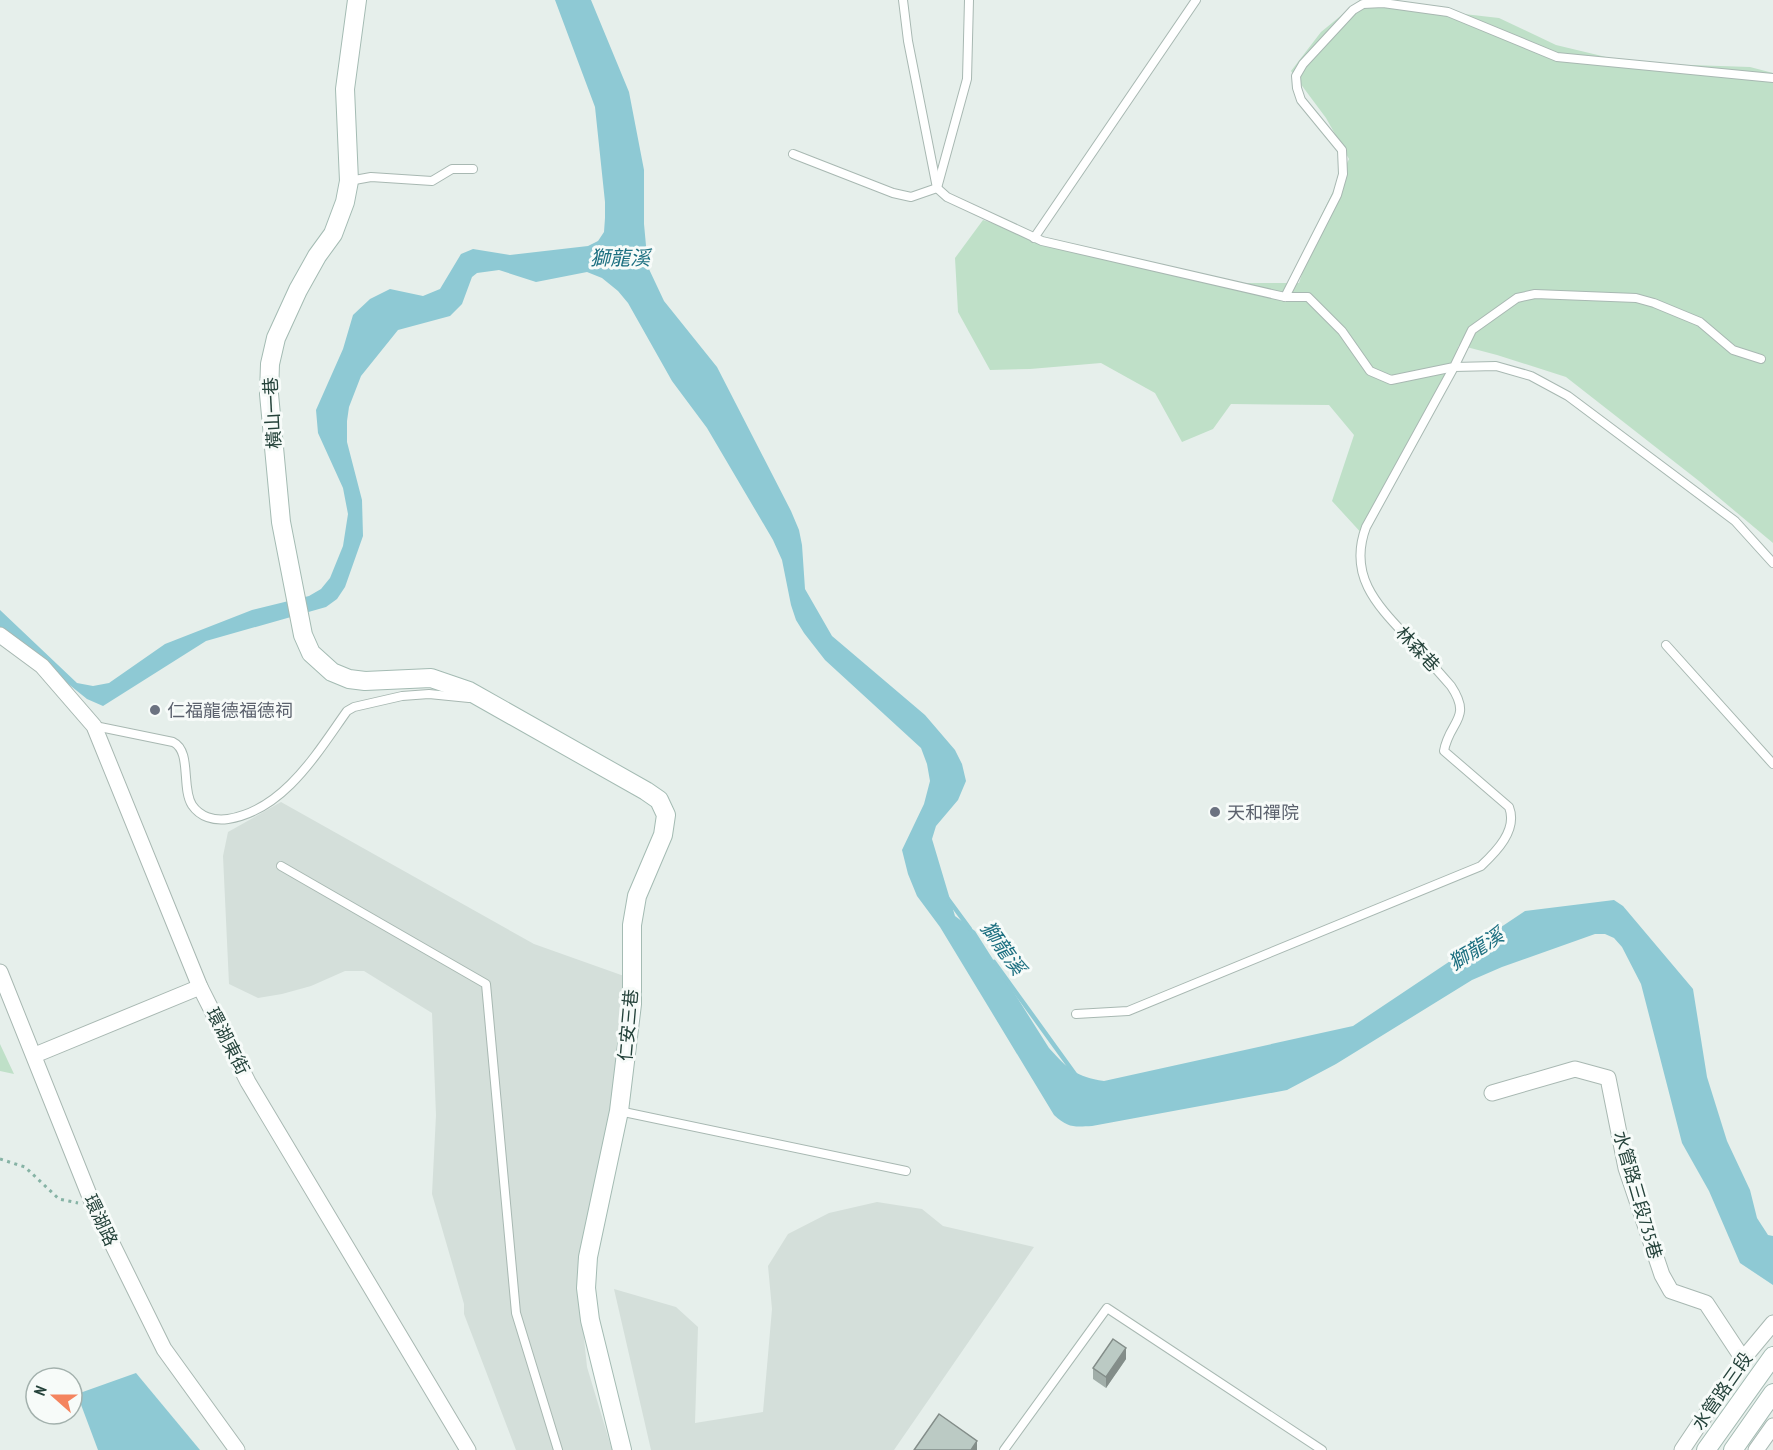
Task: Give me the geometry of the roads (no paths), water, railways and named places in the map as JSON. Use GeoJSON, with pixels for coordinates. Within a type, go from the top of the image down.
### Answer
{"type":"FeatureCollection","features":[{"type":"Feature","properties":{"kind":"street","name":"橫山一巷"},"geometry":{"type":"LineString","coordinates":[[357,0],[345,89],[349,181],[345,202],[333,234],[317,256],[298,290],[276,338],[270,364],[269,394],[282,522],[303,635],[311,653],[332,672],[349,679],[365,681],[431,678],[469,691],[486,700]]}},
{"type":"Feature","properties":{"kind":"street","name":"環湖東街"},"geometry":{"type":"LineString","coordinates":[[0,635],[42,666],[94,726],[200,987],[248,1082],[468,1450]]}},
{"type":"Feature","properties":{"kind":"street","name":"仁安三巷"},"geometry":{"type":"LineString","coordinates":[[486,700],[646,791],[659,800],[666,815],[663,835],[637,896],[632,924],[632,1004],[619,1111],[588,1257],[586,1288],[590,1320],[622,1450]]}},
{"type":"Feature","properties":{"kind":"street","name":"環湖路"},"geometry":{"type":"LineString","coordinates":[[0,972],[94,1207],[164,1349],[237,1450]]}},
{"type":"Feature","properties":{"kind":"street"},"geometry":{"type":"LineString","coordinates":[[35,1055],[200,987]]}},
{"type":"Feature","properties":{"kind":"street","name":"水管路三段735巷"},"geometry":{"type":"LineString","coordinates":[[1492,1094],[1575,1069],[1608,1078],[1626,1168],[1662,1275],[1671,1291],[1706,1303],[1743,1359]]}},
{"type":"Feature","properties":{"kind":"street","name":"水管路三段"},"geometry":{"type":"LineString","coordinates":[[1682,1450],[1743,1359],[1769,1328]]}},
{"type":"Feature","properties":{"kind":"street","name":"水管路三段"},"geometry":{"type":"LineString","coordinates":[[1706,1450],[1773,1356]]}},
{"type":"Feature","properties":{"kind":"street"},"geometry":{"type":"LineString","coordinates":[[1733,1450],[1773,1393]]}},
{"type":"Feature","properties":{"kind":"street"},"geometry":{"type":"LineString","coordinates":[[1703,1419],[1727,1450]]}},
{"type":"Feature","properties":{"kind":"street"},"geometry":{"type":"LineString","coordinates":[[1756,1450],[1773,1426]]}},
{"type":"Feature","properties":{"kind":"lane"},"geometry":{"type":"LineString","coordinates":[[903,0],[908,41],[937,188],[947,197],[1034,238],[1285,297],[1308,297],[1342,331],[1370,371],[1391,380],[1454,367],[1496,366],[1531,376],[1568,396],[1735,521],[1773,562]]}},
{"type":"Feature","properties":{"kind":"lane"},"geometry":{"type":"LineString","coordinates":[[937,188],[967,79],[969,0]]}},
{"type":"Feature","properties":{"kind":"lane"},"geometry":{"type":"LineString","coordinates":[[1034,238],[1196,0]]}},
{"type":"Feature","properties":{"kind":"lane"},"geometry":{"type":"LineString","coordinates":[[1285,297],[1337,195],[1343,174],[1342,150],[1301,100],[1296,76],[1303,64],[1353,10],[1363,4],[1383,3],[1448,12],[1557,57],[1773,78]]}},
{"type":"Feature","properties":{"kind":"lane"},"geometry":{"type":"LineString","coordinates":[[793,154],[892,193],[911,197],[937,188]]}},
{"type":"Feature","properties":{"kind":"lane"},"geometry":{"type":"LineString","coordinates":[[349,181],[371,177],[432,182],[452,169],[473,169]]}},
{"type":"Feature","properties":{"kind":"lane"},"geometry":{"type":"LineString","coordinates":[[1454,367],[1472,330],[1517,298],[1535,294],[1636,298],[1654,303],[1700,321],[1733,350],[1761,359]]}},
{"type":"Feature","properties":{"kind":"lane","name":"林森巷"},"geometry":{"type":"LineString","coordinates":[[1076,1014],[1128,1011],[1481,866],[1496,851],[1505,837],[1513,816],[1509,807],[1444,751],[1461,711],[1458,696],[1377,605],[1364,578],[1359,556],[1366,527],[1454,367]]}},
{"type":"Feature","properties":{"kind":"lane"},"geometry":{"type":"LineString","coordinates":[[1666,645],[1773,764]]}},
{"type":"Feature","properties":{"kind":"lane"},"geometry":{"type":"LineString","coordinates":[[94,726],[173,741],[179,745],[183,752],[188,794],[192,804],[207,817],[219,820],[232,818],[265,805],[286,790],[308,765],[347,711],[354,707],[420,694],[486,700]]}},
{"type":"Feature","properties":{"kind":"lane"},"geometry":{"type":"LineString","coordinates":[[281,866],[486,984],[516,1312],[558,1450]]}},
{"type":"Feature","properties":{"kind":"lane"},"geometry":{"type":"LineString","coordinates":[[619,1111],[906,1171]]}},
{"type":"Feature","properties":{"kind":"lane"},"geometry":{"type":"LineString","coordinates":[[1004,1450],[1107,1308],[1322,1450]]}},
{"type":"Feature","properties":{"kind":"water","name":"獅龍溪"},"geometry":{"type":"Polygon","coordinates":[[[555,0],[591,0],[629,92],[644,170],[644,224],[648,267],[664,301],[717,367],[791,511],[802,545],[805,589],[832,636],[925,715],[955,750],[962,764],[966,781],[958,800],[936,826],[932,839],[955,916],[975,931],[1049,1048],[1067,1067],[1086,1077],[1104,1081],[1353,1026],[1525,911],[1614,900],[1623,906],[1693,989],[1707,1077],[1727,1141],[1750,1190],[1757,1218],[1768,1235],[1773,1236],[1773,1285],[1740,1263],[1709,1191],[1682,1143],[1641,984],[1622,947],[1614,938],[1605,934],[1595,934],[1472,980],[1336,1064],[1287,1090],[1092,1126],[1072,1126],[1054,1115],[940,927],[917,896],[908,874],[902,850],[924,804],[930,781],[921,748],[825,660],[804,633],[791,605],[782,560],[773,540],[707,428],[672,381],[628,303],[602,278],[587,272],[536,282],[499,270],[477,273],[472,277],[462,304],[450,316],[398,330],[361,376],[349,407],[347,442],[362,500],[363,536],[345,587],[337,599],[326,607],[206,641],[103,706],[87,699],[0,629],[0,610],[77,683],[93,686],[109,683],[165,644],[252,610],[309,596],[321,589],[330,578],[343,546],[348,514],[343,488],[318,433],[316,410],[343,349],[353,315],[370,299],[390,289],[423,296],[440,289],[461,254],[473,249],[510,255],[588,246],[598,241],[604,232],[605,202],[595,107],[555,0]]]}},
{"type":"Feature","properties":{"kind":"water"},"geometry":{"type":"Polygon","coordinates":[[[136,1373],[200,1450],[98,1450],[84,1413],[84,1392],[136,1373]]]}},
{"type":"Feature","properties":{"kind":"waterway","name":"獅龍溪"},"geometry":{"type":"LineString","coordinates":[[948,899],[970,929]]}},
{"type":"Feature","properties":{"kind":"waterway","name":"獅龍溪"},"geometry":{"type":"LineString","coordinates":[[994,962],[1077,1077]]}},
{"type":"Feature","properties":{"kind":"place","name":"仁福龍德福德祠"},"geometry":{"type":"Point","coordinates":[155,710]}},
{"type":"Feature","properties":{"kind":"place","name":"天和禪院"},"geometry":{"type":"Point","coordinates":[1215,812]}}]}
